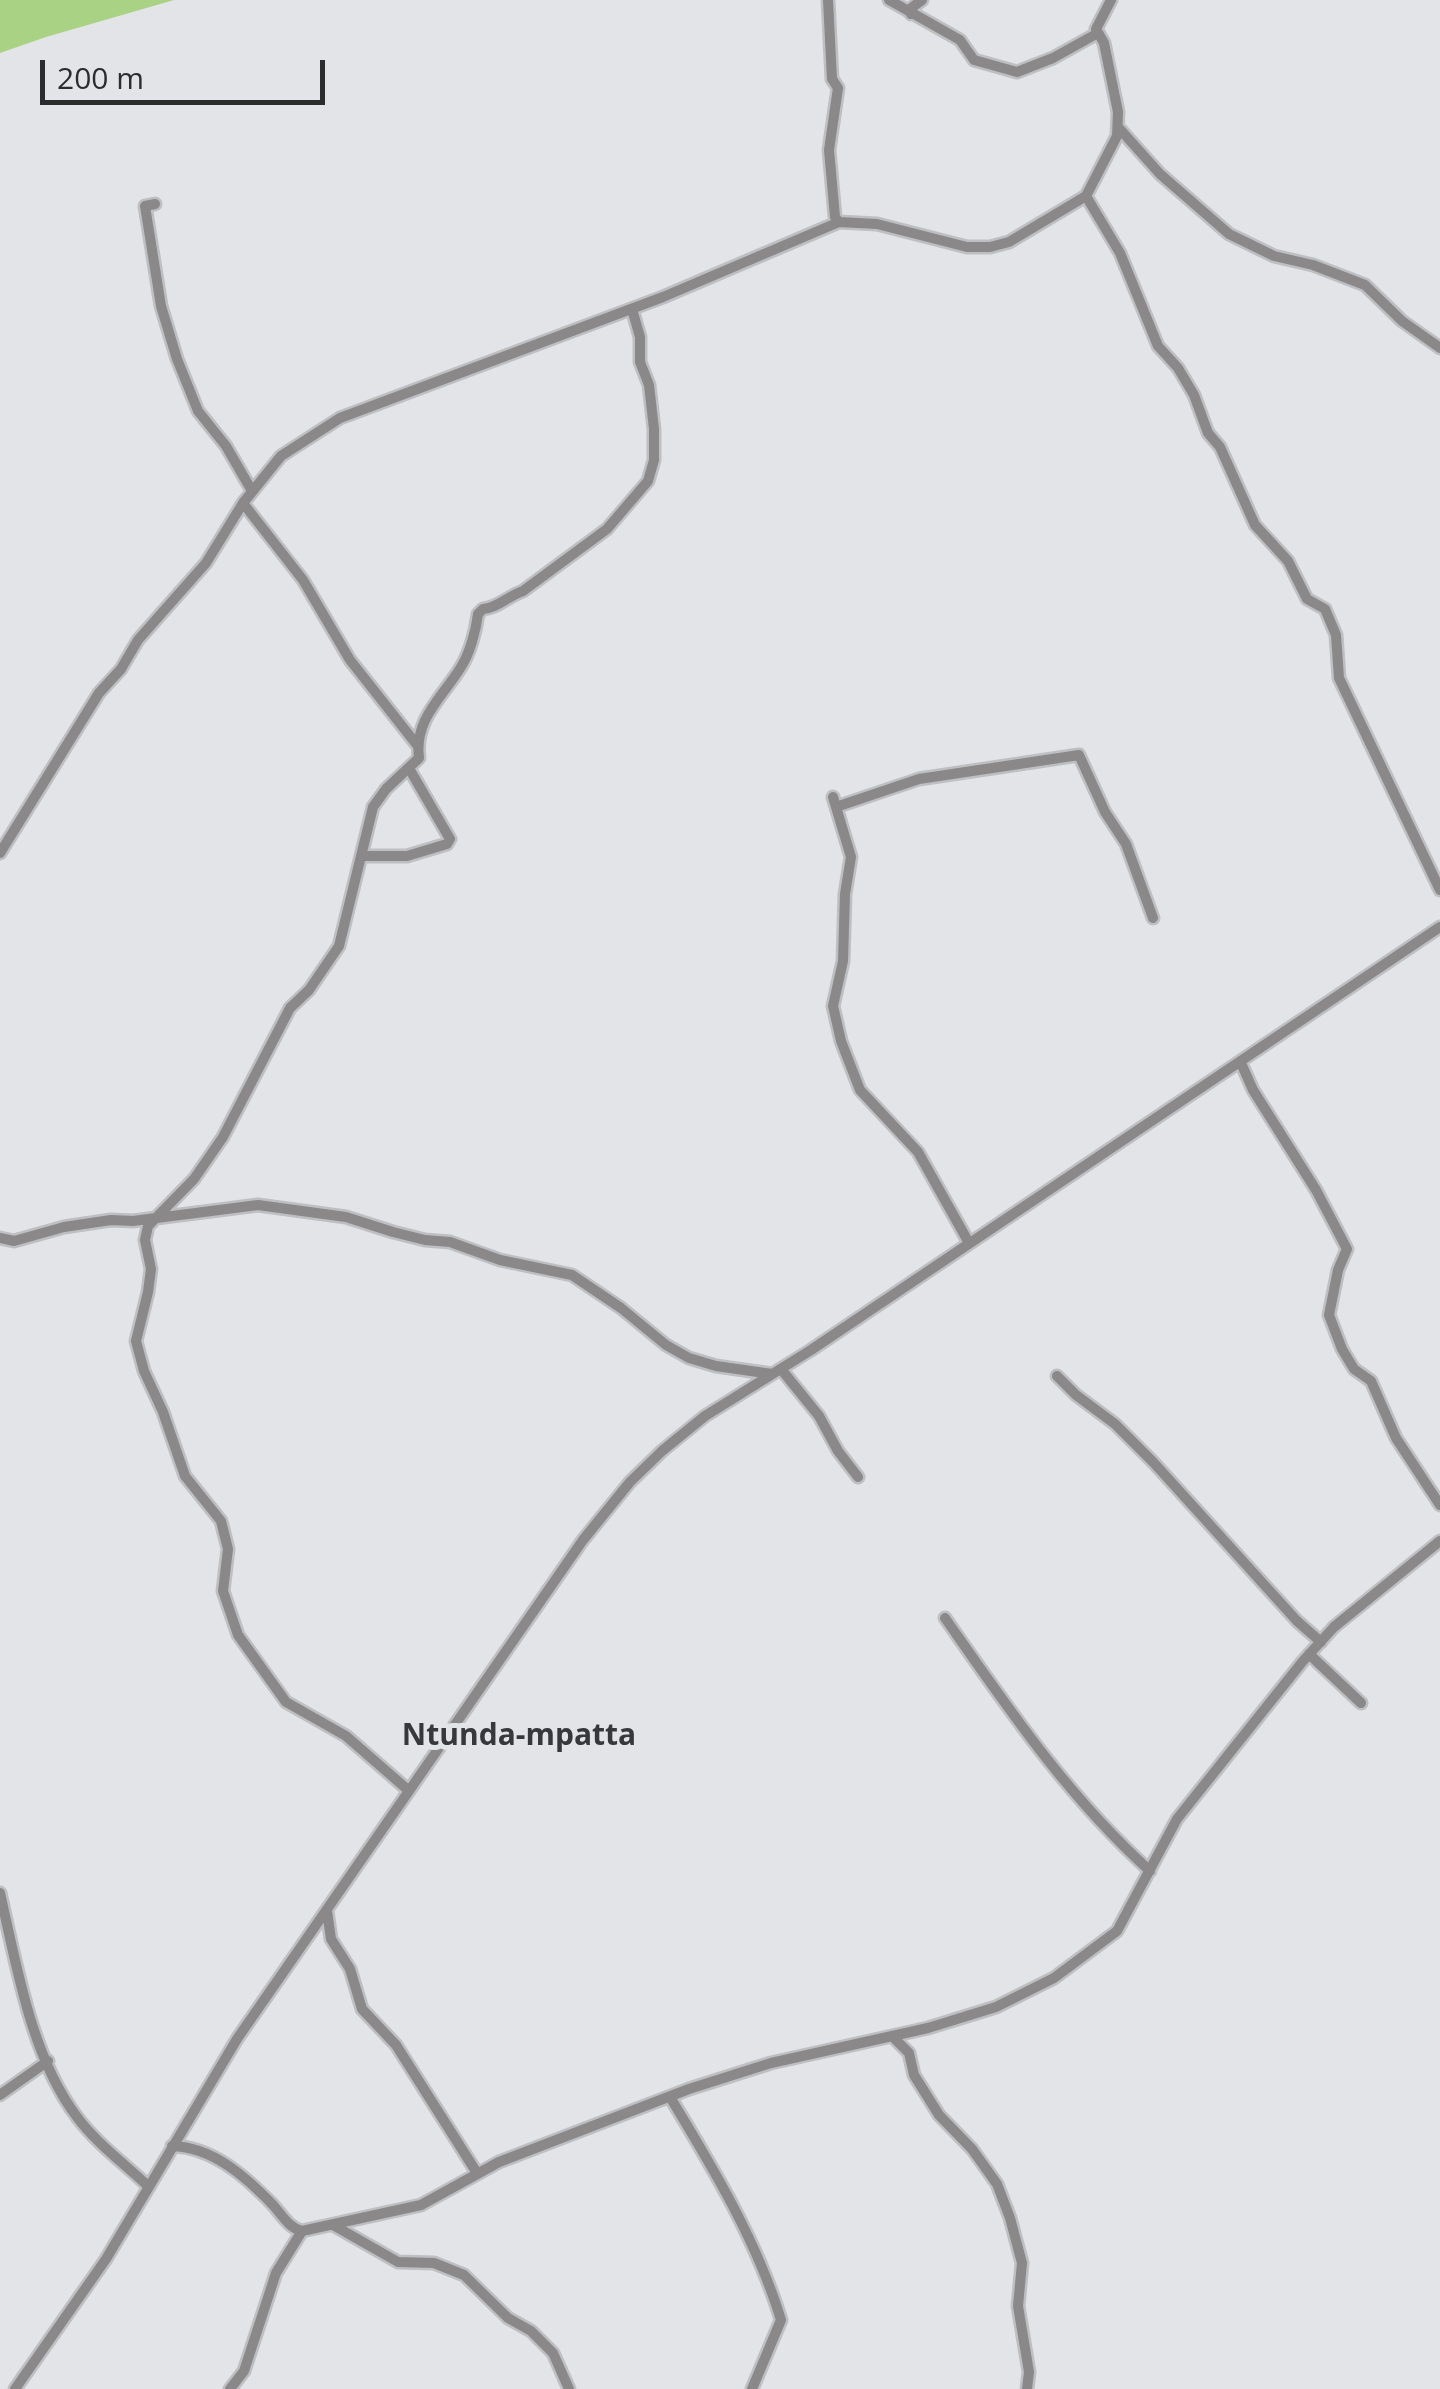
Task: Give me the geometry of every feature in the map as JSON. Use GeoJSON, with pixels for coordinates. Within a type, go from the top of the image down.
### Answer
{"type":"FeatureCollection","features":[{"type":"Feature","properties":{"kind":"street"},"geometry":{"type":"LineString","coordinates":[[828,0],[832,79],[838,88],[829,150],[834,218],[839,222]]}},
{"type":"Feature","properties":{"kind":"street"},"geometry":{"type":"LineString","coordinates":[[889,0],[960,40],[974,60],[1017,72],[1053,58],[1098,33],[1111,0]]}},
{"type":"Feature","properties":{"kind":"street"},"geometry":{"type":"LineString","coordinates":[[911,14],[910,8],[922,0]]}},
{"type":"Feature","properties":{"kind":"street"},"geometry":{"type":"LineString","coordinates":[[0,853],[98,693],[122,669],[138,640],[206,563],[243,503],[281,456],[340,418],[632,309],[839,222],[877,224],[956,246],[990,248],[1009,242],[1086,196],[1106,160],[1118,127],[1104,44],[1098,33]]}},
{"type":"Feature","properties":{"kind":"street"},"geometry":{"type":"LineString","coordinates":[[1118,127],[1160,174],[1229,234],[1274,256],[1364,285],[1402,321],[1440,348]]}},
{"type":"Feature","properties":{"kind":"street"},"geometry":{"type":"LineString","coordinates":[[1086,196],[1120,253],[1158,346],[1178,368],[1194,395],[1208,434],[1220,446],[1256,525],[1288,561],[1306,598],[1324,608],[1336,635],[1339,678],[1440,890]]}},
{"type":"Feature","properties":{"kind":"street"},"geometry":{"type":"LineString","coordinates":[[155,204],[145,206],[161,306],[177,359],[198,411],[226,446],[252,491]]}},
{"type":"Feature","properties":{"kind":"street"},"geometry":{"type":"LineString","coordinates":[[408,1790],[346,1736],[286,1702],[238,1635],[223,1591],[228,1550],[221,1521],[185,1476],[139,1358],[137,1329],[148,1299],[151,1269],[145,1240],[154,1218],[194,1179],[215,1148],[290,1008],[309,990],[339,946],[373,806],[419,758],[418,734],[432,705],[462,667],[480,611],[492,610],[523,591],[608,529],[648,481],[654,460],[654,429],[649,385],[640,362],[640,337],[632,309]]}},
{"type":"Feature","properties":{"kind":"street"},"geometry":{"type":"LineString","coordinates":[[243,503],[303,580],[350,660],[417,746]]}},
{"type":"Feature","properties":{"kind":"street"},"geometry":{"type":"LineString","coordinates":[[969,1244],[910,1141],[863,1095],[841,1041],[833,1006],[842,961],[851,857],[835,802],[920,780],[1079,756],[1105,812],[1126,844],[1154,918]]}},
{"type":"Feature","properties":{"kind":"street"},"geometry":{"type":"LineString","coordinates":[[361,856],[407,856],[447,844],[450,839],[410,770]]}},
{"type":"Feature","properties":{"kind":"street"},"geometry":{"type":"LineString","coordinates":[[16,2389],[106,2260],[237,2039],[583,1540],[630,1482],[705,1416],[777,1372],[1440,927]]}},
{"type":"Feature","properties":{"kind":"street"},"geometry":{"type":"LineString","coordinates":[[1241,1063],[1253,1090],[1316,1190],[1347,1248],[1329,1302],[1329,1314],[1342,1349],[1354,1369],[1371,1382],[1396,1438],[1440,1506]]}},
{"type":"Feature","properties":{"kind":"street"},"geometry":{"type":"LineString","coordinates":[[0,1238],[14,1241],[64,1227],[111,1220],[258,1205],[346,1218],[424,1240],[450,1242],[500,1260],[580,1279],[689,1358],[716,1366],[777,1372],[819,1416],[858,1477]]}},
{"type":"Feature","properties":{"kind":"street"},"geometry":{"type":"LineString","coordinates":[[1057,1376],[1128,1437],[1297,1622],[1321,1642]]}},
{"type":"Feature","properties":{"kind":"street"},"geometry":{"type":"LineString","coordinates":[[172,2146],[188,2147],[222,2161],[294,2230],[302,2232],[421,2206],[476,2173],[689,2088],[770,2064],[894,2038],[996,2007],[1054,1978],[1117,1931],[1177,1819],[1309,1654],[1440,1541]]}},
{"type":"Feature","properties":{"kind":"street"},"geometry":{"type":"LineString","coordinates":[[944,1618],[1046,1762],[1122,1846],[1150,1871]]}},
{"type":"Feature","properties":{"kind":"street"},"geometry":{"type":"LineString","coordinates":[[1309,1654],[1361,1704]]}},
{"type":"Feature","properties":{"kind":"street"},"geometry":{"type":"LineString","coordinates":[[0,1894],[20,1984],[56,2084],[78,2119],[149,2187]]}},
{"type":"Feature","properties":{"kind":"street"},"geometry":{"type":"LineString","coordinates":[[328,1910],[332,1939],[350,1969],[362,2010],[396,2045],[476,2173]]}},
{"type":"Feature","properties":{"kind":"street"},"geometry":{"type":"LineString","coordinates":[[894,2038],[909,2053],[914,2075],[939,2116],[972,2149],[996,2184],[1010,2218],[1022,2263],[1018,2306],[1030,2372],[1027,2389]]}},
{"type":"Feature","properties":{"kind":"street"},"geometry":{"type":"LineString","coordinates":[[0,2096],[48,2061]]}},
{"type":"Feature","properties":{"kind":"street"},"geometry":{"type":"LineString","coordinates":[[670,2098],[742,2225],[770,2282],[781,2320],[752,2389]]}},
{"type":"Feature","properties":{"kind":"street"},"geometry":{"type":"LineString","coordinates":[[332,2225],[398,2262],[434,2263],[464,2275],[508,2318],[531,2331],[553,2353],[569,2389]]}},
{"type":"Feature","properties":{"kind":"street"},"geometry":{"type":"LineString","coordinates":[[230,2389],[244,2371],[276,2274],[302,2232]]}},
{"type":"Feature","properties":{"kind":"green space"},"geometry":{"type":"Polygon","coordinates":[[[0,0],[174,0],[0,53],[0,0]]]}},
{"type":"Feature","properties":{"kind":"district","name":"Ntunda-mpatta"},"geometry":{"type":"Point","coordinates":[519,1736]}}]}
